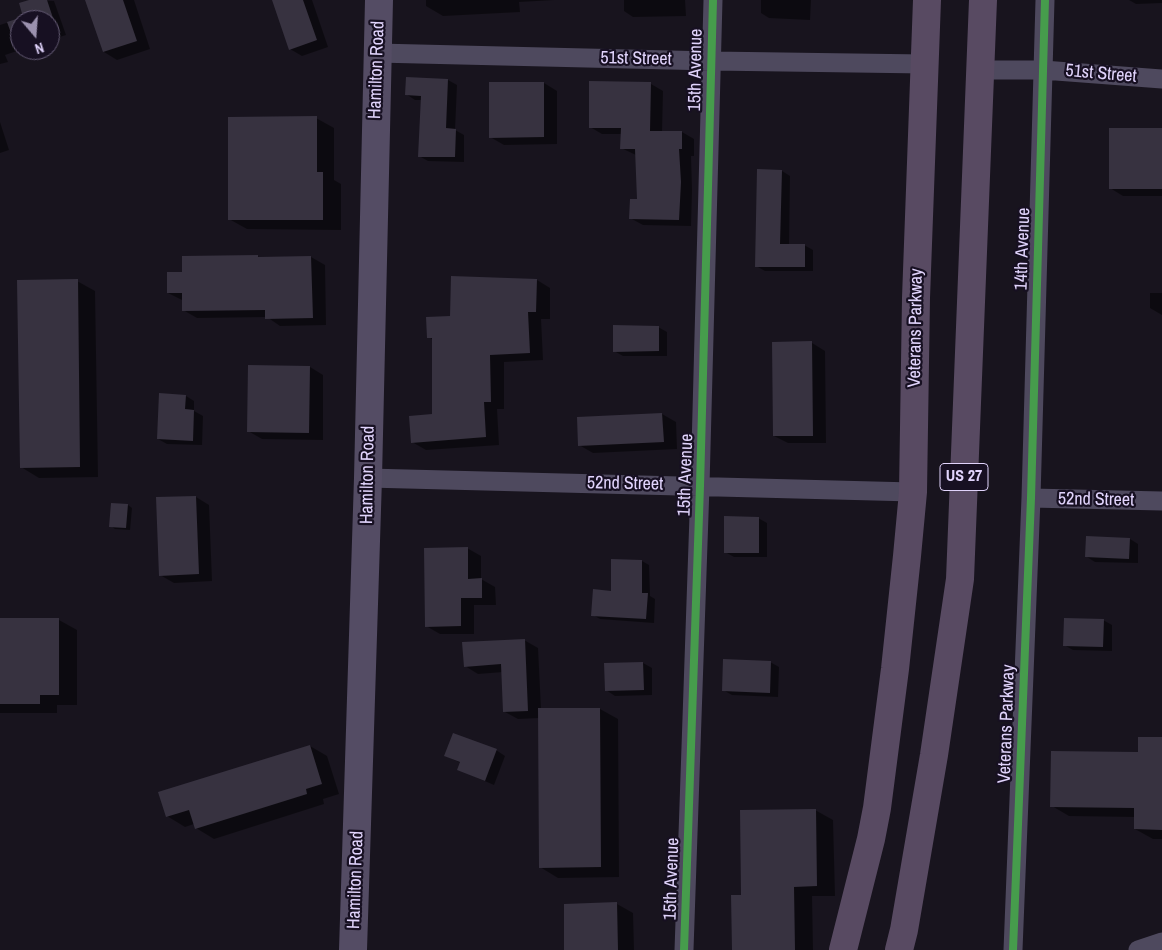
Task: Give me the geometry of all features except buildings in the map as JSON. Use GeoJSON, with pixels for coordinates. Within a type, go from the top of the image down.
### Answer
{"type":"FeatureCollection","features":[{"type":"Feature","properties":{"kind":"main road","name":"Veterans Parkway"},"geometry":{"type":"LineString","coordinates":[[843,950],[877,808],[895,669],[912,492],[916,298],[927,0]]}},
{"type":"Feature","properties":{"kind":"main road","name":"US 27"},"geometry":{"type":"LineString","coordinates":[[901,949],[934,755],[960,579],[981,70],[982,0]]}},
{"type":"Feature","properties":{"kind":"street","name":"Hamilton Road"},"geometry":{"type":"LineString","coordinates":[[353,950],[368,478],[379,0]]}},
{"type":"Feature","properties":{"kind":"street","name":"15th Avenue"},"geometry":{"type":"LineString","coordinates":[[684,950],[700,486],[713,0]]}},
{"type":"Feature","properties":{"kind":"street","name":"14th Avenue"},"geometry":{"type":"LineString","coordinates":[[1031,498],[1045,0]]}},
{"type":"Feature","properties":{"kind":"street","name":"51st Street"},"geometry":{"type":"LineString","coordinates":[[377,53],[925,64]]}},
{"type":"Feature","properties":{"kind":"street","name":"51st Street"},"geometry":{"type":"LineString","coordinates":[[981,70],[1043,70],[1162,79]]}},
{"type":"Feature","properties":{"kind":"street","name":"52nd Street"},"geometry":{"type":"LineString","coordinates":[[368,478],[912,492]]}},
{"type":"Feature","properties":{"kind":"street","name":"52nd Street"},"geometry":{"type":"LineString","coordinates":[[1031,498],[1162,501]]}},
{"type":"Feature","properties":{"kind":"street","name":"Veterans Parkway"},"geometry":{"type":"LineString","coordinates":[[1013,950],[1031,498]]}},
{"type":"Feature","properties":{"kind":"street"},"geometry":{"type":"LineString","coordinates":[[1138,950],[1162,942]]}},
{"type":"Feature","properties":{"kind":"cycle path"},"geometry":{"type":"LineString","coordinates":[[684,950],[700,486],[713,0]]}},
{"type":"Feature","properties":{"kind":"cycle path"},"geometry":{"type":"LineString","coordinates":[[1013,950],[1031,498],[1045,0]]}}]}
